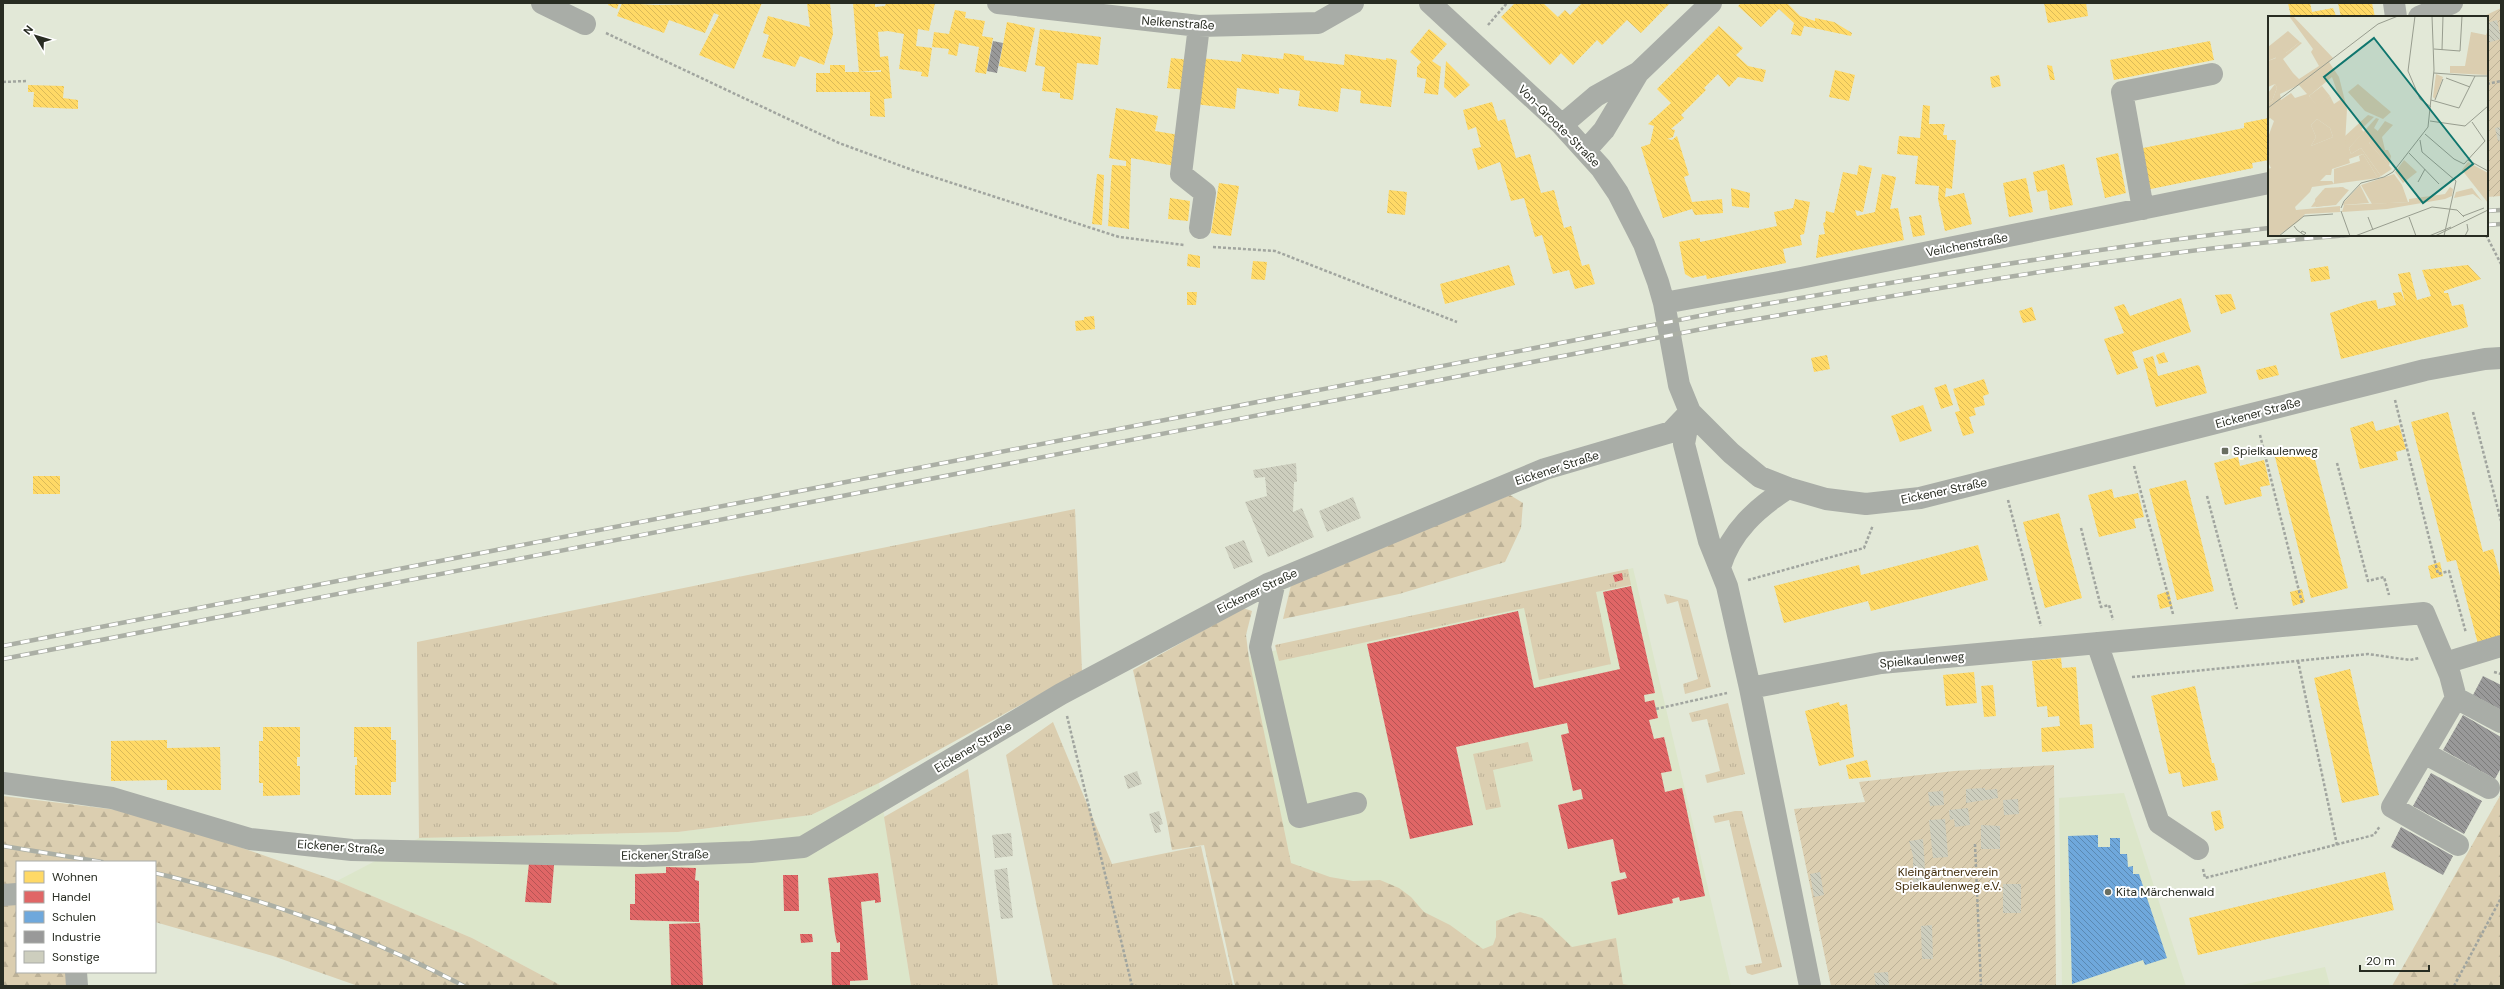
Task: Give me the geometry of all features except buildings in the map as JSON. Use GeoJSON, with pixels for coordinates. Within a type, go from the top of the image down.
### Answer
{"type":"FeatureCollection","features":[{"type":"Feature","properties":{"kind":"street"},"geometry":{"type":"LineString","coordinates":[[542,3],[585,24]]}},
{"type":"Feature","properties":{"kind":"street","name":"Nelkenstraße"},"geometry":{"type":"LineString","coordinates":[[998,3],[1199,26],[1318,23],[1353,3]]}},
{"type":"Feature","properties":{"kind":"street","name":"Von-Groote-Straße"},"geometry":{"type":"LineString","coordinates":[[1430,3],[1562,125],[1586,150],[1618,193],[1644,244],[1664,303],[1679,385],[1690,412]]}},
{"type":"Feature","properties":{"kind":"street"},"geometry":{"type":"LineString","coordinates":[[1562,125],[1596,96],[1639,72],[1711,3]]}},
{"type":"Feature","properties":{"kind":"street"},"geometry":{"type":"LineString","coordinates":[[2394,3],[2396,16]]}},
{"type":"Feature","properties":{"kind":"street"},"geometry":{"type":"LineString","coordinates":[[2421,16],[2452,3]]}},
{"type":"Feature","properties":{"kind":"street"},"geometry":{"type":"LineString","coordinates":[[1199,26],[1181,174],[1205,194],[1200,228]]}},
{"type":"Feature","properties":{"kind":"street"},"geometry":{"type":"LineString","coordinates":[[1586,150],[1604,130],[1639,72]]}},
{"type":"Feature","properties":{"kind":"street"},"geometry":{"type":"LineString","coordinates":[[2143,209],[2122,92],[2212,74]]}},
{"type":"Feature","properties":{"kind":"street","name":"Veilchenstraße"},"geometry":{"type":"LineString","coordinates":[[1664,303],[1801,278],[2268,183]]}},
{"type":"Feature","properties":{"kind":"street","name":"Eickener Straße"},"geometry":{"type":"LineString","coordinates":[[3,783],[112,798],[250,839],[352,850],[643,856],[751,852],[803,847],[1061,694],[1274,581],[1545,469],[1671,432],[1690,412],[1731,453],[1760,477],[1826,500],[1866,504],[1920,498],[2128,447],[2390,379],[2485,358],[2501,358]]}},
{"type":"Feature","properties":{"kind":"street"},"geometry":{"type":"LineString","coordinates":[[1690,412],[1684,444],[1709,541],[1724,576],[1750,688],[1810,986]]}},
{"type":"Feature","properties":{"kind":"street"},"geometry":{"type":"LineString","coordinates":[[1724,576],[1726,549],[1734,534],[1768,501],[1788,488]]}},
{"type":"Feature","properties":{"kind":"street"},"geometry":{"type":"LineString","coordinates":[[1274,581],[1260,647],[1299,817],[1356,803]]}},
{"type":"Feature","properties":{"kind":"street","name":"Spielkaulenweg"},"geometry":{"type":"LineString","coordinates":[[1750,688],[1881,663],[2424,613],[2443,658]]}},
{"type":"Feature","properties":{"kind":"street"},"geometry":{"type":"LineString","coordinates":[[2097,643],[2159,823],[2198,849]]}},
{"type":"Feature","properties":{"kind":"street"},"geometry":{"type":"LineString","coordinates":[[2501,646],[2472,655],[2443,658],[2456,698],[2501,722]]}},
{"type":"Feature","properties":{"kind":"street"},"geometry":{"type":"LineString","coordinates":[[2456,698],[2392,807],[2458,845]]}},
{"type":"Feature","properties":{"kind":"street"},"geometry":{"type":"LineString","coordinates":[[2424,753],[2489,788]]}},
{"type":"Feature","properties":{"kind":"street"},"geometry":{"type":"LineString","coordinates":[[3,895],[16,894]]}},
{"type":"Feature","properties":{"kind":"street"},"geometry":{"type":"LineString","coordinates":[[76,973],[77,986]]}},
{"type":"Feature","properties":{"kind":"path"},"geometry":{"type":"LineString","coordinates":[[1472,42],[1507,3]]}},
{"type":"Feature","properties":{"kind":"path"},"geometry":{"type":"LineString","coordinates":[[585,24],[770,109],[839,143],[915,171],[1119,237],[1187,245]]}},
{"type":"Feature","properties":{"kind":"path"},"geometry":{"type":"LineString","coordinates":[[2488,84],[2501,81]]}},
{"type":"Feature","properties":{"kind":"path"},"geometry":{"type":"LineString","coordinates":[[3,82],[26,82]]}},
{"type":"Feature","properties":{"kind":"path"},"geometry":{"type":"LineString","coordinates":[[2487,236],[2501,264]]}},
{"type":"Feature","properties":{"kind":"path"},"geometry":{"type":"LineString","coordinates":[[1209,247],[1275,251],[1457,322]]}},
{"type":"Feature","properties":{"kind":"path"},"geometry":{"type":"LineString","coordinates":[[2390,379],[2438,574],[2449,571],[2472,655],[2486,669],[2501,674]]}},
{"type":"Feature","properties":{"kind":"path"},"geometry":{"type":"LineString","coordinates":[[2473,412],[2501,521]]}},
{"type":"Feature","properties":{"kind":"path"},"geometry":{"type":"LineString","coordinates":[[2255,414],[2308,624]]}},
{"type":"Feature","properties":{"kind":"path"},"geometry":{"type":"LineString","coordinates":[[2128,447],[2178,636]]}},
{"type":"Feature","properties":{"kind":"path"},"geometry":{"type":"LineString","coordinates":[[2337,463],[2368,581],[2384,577],[2395,616]]}},
{"type":"Feature","properties":{"kind":"path"},"geometry":{"type":"LineString","coordinates":[[2002,478],[2046,648]]}},
{"type":"Feature","properties":{"kind":"path"},"geometry":{"type":"LineString","coordinates":[[2207,496],[2243,630]]}},
{"type":"Feature","properties":{"kind":"path"},"geometry":{"type":"LineString","coordinates":[[1724,576],[1864,548],[1882,502]]}},
{"type":"Feature","properties":{"kind":"path"},"geometry":{"type":"LineString","coordinates":[[2081,528],[2101,607],[2109,605],[2120,641]]}},
{"type":"Feature","properties":{"kind":"path"},"geometry":{"type":"LineString","coordinates":[[2109,680],[2368,654],[2410,660],[2443,658]]}},
{"type":"Feature","properties":{"kind":"path"},"geometry":{"type":"LineString","coordinates":[[2298,661],[2337,845]]}},
{"type":"Feature","properties":{"kind":"path"},"geometry":{"type":"LineString","coordinates":[[1656,709],[1750,688]]}},
{"type":"Feature","properties":{"kind":"path"},"geometry":{"type":"LineString","coordinates":[[1061,694],[1078,752],[1132,986]]}},
{"type":"Feature","properties":{"kind":"path"},"geometry":{"type":"LineString","coordinates":[[2198,849],[2205,878],[2374,835],[2392,807]]}},
{"type":"Feature","properties":{"kind":"path"},"geometry":{"type":"LineString","coordinates":[[1975,844],[1981,986]]}},
{"type":"Feature","properties":{"kind":"path"},"geometry":{"type":"LineString","coordinates":[[2454,986],[2501,898]]}},
{"type":"Feature","properties":{"kind":"shaded area"},"geometry":{"type":"Polygon","coordinates":[[[1633,568],[1731,986],[1294,986],[1243,658],[1633,568]]]}},
{"type":"Feature","properties":{"kind":"shaded area"},"geometry":{"type":"Polygon","coordinates":[[[879,783],[911,986],[562,986],[472,938],[337,881],[419,838],[678,832],[811,815],[879,783]]]}},
{"type":"Feature","properties":{"kind":"shaded area","name":"Kita Märchenwald"},"geometry":{"type":"Polygon","coordinates":[[[2124,793],[2186,986],[2062,986],[2059,798],[2124,793]]]}},
{"type":"Feature","properties":{"kind":"shaded area"},"geometry":{"type":"Polygon","coordinates":[[[2325,967],[2330,986],[2237,986],[2325,967]]]}},
{"type":"Feature","properties":{"kind":"green space"},"geometry":{"type":"Polygon","coordinates":[[[2501,8],[2501,196],[2488,197],[2488,16],[2484,16],[2501,8]]]}},
{"type":"Feature","properties":{"kind":"green space"},"geometry":{"type":"Polygon","coordinates":[[[1510,495],[1523,503],[1521,528],[1505,562],[1399,594],[1283,619],[1291,585],[1296,582],[1510,495]]]}},
{"type":"Feature","properties":{"kind":"green space"},"geometry":{"type":"Polygon","coordinates":[[[1075,509],[1082,671],[879,783],[811,815],[678,832],[419,838],[417,642],[1075,509]]]}},
{"type":"Feature","properties":{"kind":"green space"},"geometry":{"type":"Polygon","coordinates":[[[1628,569],[1631,585],[1596,592],[1611,664],[1539,680],[1524,608],[1279,661],[1275,645],[1628,569]]]}},
{"type":"Feature","properties":{"kind":"green space"},"geometry":{"type":"Polygon","coordinates":[[[1664,594],[1688,600],[1711,687],[1685,694],[1683,684],[1698,679],[1678,601],[1667,604],[1664,594]]]}},
{"type":"Feature","properties":{"kind":"green space"},"geometry":{"type":"Polygon","coordinates":[[[1243,608],[1252,611],[1246,635],[1249,659],[1291,863],[1330,877],[1353,881],[1380,880],[1399,888],[1411,897],[1424,912],[1450,925],[1483,949],[1493,945],[1496,937],[1496,921],[1520,912],[1542,918],[1572,947],[1616,938],[1623,984],[1634,986],[1235,986],[1204,845],[1172,850],[1133,670],[1243,608]]]}},
{"type":"Feature","properties":{"kind":"green space"},"geometry":{"type":"Polygon","coordinates":[[[1728,703],[1745,774],[1707,783],[1705,775],[1720,771],[1707,719],[1692,722],[1689,713],[1728,703]]]}},
{"type":"Feature","properties":{"kind":"green space"},"geometry":{"type":"Polygon","coordinates":[[[1053,722],[1112,864],[1201,846],[1233,986],[1053,986],[1006,755],[1053,722]]]}},
{"type":"Feature","properties":{"kind":"green space"},"geometry":{"type":"Polygon","coordinates":[[[1528,742],[1533,761],[1493,770],[1501,807],[1486,810],[1473,754],[1528,742]]]}},
{"type":"Feature","properties":{"kind":"green space","name":"Kleingärtnerverein Spielkaulenweg e.V."},"geometry":{"type":"Polygon","coordinates":[[[2054,765],[2056,986],[1831,986],[1794,809],[1865,802],[1859,782],[1954,771],[2054,765]]]}},
{"type":"Feature","properties":{"kind":"green space"},"geometry":{"type":"Polygon","coordinates":[[[968,769],[998,986],[911,986],[884,817],[968,769]]]}},
{"type":"Feature","properties":{"kind":"green space"},"geometry":{"type":"Polygon","coordinates":[[[2501,794],[2500,986],[2392,986],[2501,794]]]}},
{"type":"Feature","properties":{"kind":"green space"},"geometry":{"type":"Polygon","coordinates":[[[3,796],[142,813],[337,881],[472,938],[562,986],[358,986],[273,956],[156,922],[156,861],[16,861],[16,973],[81,973],[82,986],[3,986],[3,796]]]}},
{"type":"Feature","properties":{"kind":"green space"},"geometry":{"type":"Polygon","coordinates":[[[1742,811],[1782,967],[1752,975],[1747,973],[1745,966],[1762,963],[1729,820],[1715,823],[1713,816],[1742,811]]]}},
{"type":"Feature","properties":{"kind":"railway"},"geometry":{"type":"LineString","coordinates":[[2488,211],[2501,210]]}},
{"type":"Feature","properties":{"kind":"railway"},"geometry":{"type":"LineString","coordinates":[[2488,225],[2501,224]]}},
{"type":"Feature","properties":{"kind":"railway"},"geometry":{"type":"LineString","coordinates":[[3,646],[1725,311],[2064,255],[2268,228]]}},
{"type":"Feature","properties":{"kind":"railway"},"geometry":{"type":"LineString","coordinates":[[3,659],[1728,324],[2037,272],[2193,251],[2338,236]]}},
{"type":"Feature","properties":{"kind":"railway"},"geometry":{"type":"LineString","coordinates":[[3,846],[96,861]]}},
{"type":"Feature","properties":{"kind":"railway"},"geometry":{"type":"LineString","coordinates":[[156,873],[235,894],[313,920],[389,950],[464,986]]}},
{"type":"Feature","properties":{"kind":"place","name":"Spielkaulenweg"},"geometry":{"type":"Point","coordinates":[2225,451]}},
{"type":"Feature","properties":{"kind":"place","name":"Kita Märchenwald"},"geometry":{"type":"Point","coordinates":[2108,892]}}]}
